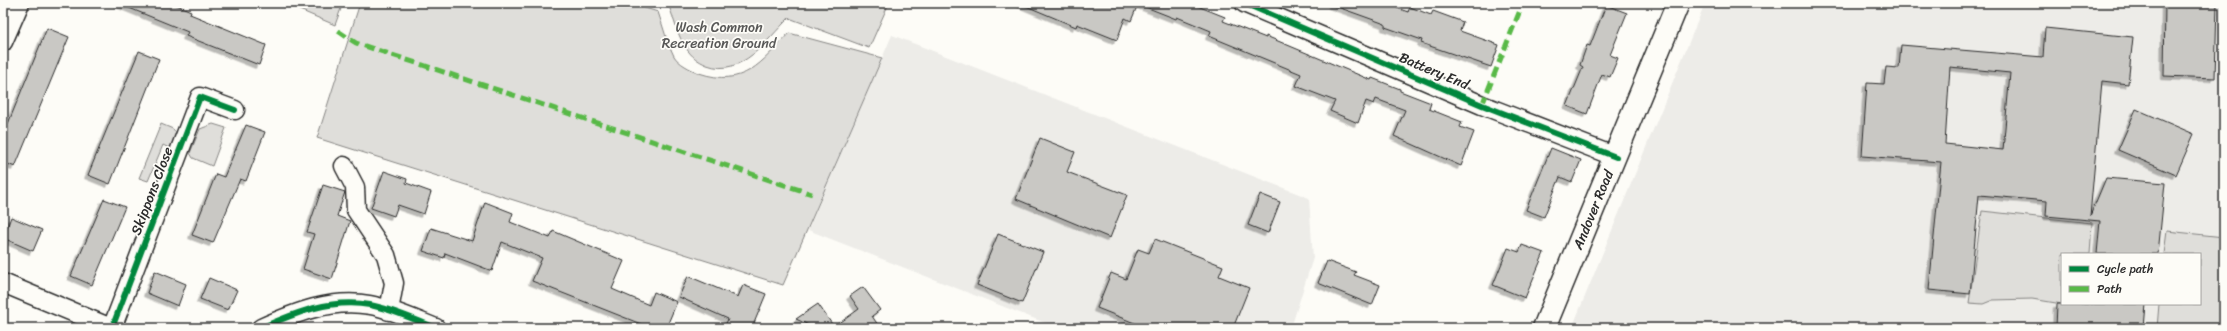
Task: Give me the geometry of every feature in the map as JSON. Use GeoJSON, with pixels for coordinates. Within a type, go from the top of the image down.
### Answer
{"type":"FeatureCollection","features":[{"type":"Feature","properties":{"kind":"main road","name":"Andover Road"},"geometry":{"type":"LineString","coordinates":[[1544,328],[1616,157],[1678,3]]}},
{"type":"Feature","properties":{"kind":"street"},"geometry":{"type":"LineString","coordinates":[[3,42],[20,3]]}},
{"type":"Feature","properties":{"kind":"street","name":"Battery End"},"geometry":{"type":"LineString","coordinates":[[1244,3],[1482,105],[1616,157]]}},
{"type":"Feature","properties":{"kind":"street","name":"Skippons Close"},"geometry":{"type":"LineString","coordinates":[[112,328],[200,97],[235,110]]}},
{"type":"Feature","properties":{"kind":"street"},"geometry":{"type":"LineString","coordinates":[[344,166],[355,187],[356,210],[386,256],[394,283],[389,311]]}},
{"type":"Feature","properties":{"kind":"street"},"geometry":{"type":"LineString","coordinates":[[3,283],[112,328]]}},
{"type":"Feature","properties":{"kind":"street"},"geometry":{"type":"LineString","coordinates":[[261,328],[295,314],[332,304],[370,305],[436,328]]}},
{"type":"Feature","properties":{"kind":"shaded area"},"geometry":{"type":"Polygon","coordinates":[[[1705,3],[2224,3],[2224,328],[1572,328],[1705,3]]]}},
{"type":"Feature","properties":{"kind":"shaded area"},"geometry":{"type":"Polygon","coordinates":[[[892,35],[1309,198],[1313,258],[1291,328],[1058,328],[808,230],[892,35]]]}},
{"type":"Feature","properties":{"kind":"green space"},"geometry":{"type":"Polygon","coordinates":[[[283,3],[343,3],[335,25],[283,3]]]}},
{"type":"Feature","properties":{"kind":"green space"},"geometry":{"type":"Polygon","coordinates":[[[360,3],[629,3],[658,12],[669,46],[676,59],[685,66],[699,73],[715,77],[740,75],[750,70],[760,63],[789,33],[882,58],[783,285],[317,138],[360,3]]]}},
{"type":"Feature","properties":{"kind":"green space","name":"Wash Common Recreation Ground"},"geometry":{"type":"Polygon","coordinates":[[[660,3],[889,3],[869,48],[789,18],[763,46],[753,54],[743,61],[731,66],[720,68],[707,65],[691,54],[681,39],[669,6],[660,3]]]}},
{"type":"Feature","properties":{"kind":"green space"},"geometry":{"type":"Polygon","coordinates":[[[161,124],[173,129],[178,135],[173,150],[163,145],[148,181],[139,178],[161,124]]]}},
{"type":"Feature","properties":{"kind":"green space"},"geometry":{"type":"Polygon","coordinates":[[[213,124],[226,128],[212,166],[193,158],[190,153],[200,129],[213,124]]]}},
{"type":"Feature","properties":{"kind":"green space"},"geometry":{"type":"Polygon","coordinates":[[[1982,211],[2092,223],[2090,253],[2061,253],[2061,304],[2032,299],[1993,300],[1983,304],[1969,303],[1982,211]]]}},
{"type":"Feature","properties":{"kind":"green space"},"geometry":{"type":"Polygon","coordinates":[[[2167,231],[2224,237],[2224,328],[2157,328],[2159,305],[2201,305],[2201,253],[2164,253],[2167,231]]]}},
{"type":"Feature","properties":{"kind":"building"},"geometry":{"type":"Polygon","coordinates":[[[117,3],[172,3],[191,11],[190,14],[266,45],[259,65],[186,36],[188,32],[117,3]]]}},
{"type":"Feature","properties":{"kind":"building"},"geometry":{"type":"Polygon","coordinates":[[[1019,3],[1190,3],[1225,17],[1223,21],[1266,38],[1266,36],[1371,80],[1372,78],[1400,89],[1400,91],[1431,103],[1429,109],[1462,122],[1460,127],[1474,132],[1461,166],[1394,136],[1405,110],[1376,99],[1374,104],[1366,101],[1358,123],[1330,111],[1335,101],[1296,86],[1301,74],[1209,36],[1211,31],[1177,17],[1176,19],[1138,4],[1131,21],[1125,18],[1117,40],[1077,24],[1076,27],[1019,3]]]}},
{"type":"Feature","properties":{"kind":"building"},"geometry":{"type":"Polygon","coordinates":[[[1332,3],[1384,3],[1408,12],[1410,7],[1431,15],[1433,11],[1463,22],[1460,31],[1499,45],[1491,67],[1421,43],[1422,40],[1385,27],[1385,24],[1332,5],[1332,3]]]}},
{"type":"Feature","properties":{"kind":"building"},"geometry":{"type":"Polygon","coordinates":[[[2165,3],[2217,3],[2215,78],[2164,76],[2165,3]]]}},
{"type":"Feature","properties":{"kind":"building"},"geometry":{"type":"Polygon","coordinates":[[[1606,5],[1627,13],[1610,55],[1618,58],[1610,77],[1602,74],[1587,114],[1567,106],[1583,67],[1580,65],[1587,45],[1590,46],[1606,5]]]}},
{"type":"Feature","properties":{"kind":"building"},"geometry":{"type":"Polygon","coordinates":[[[47,28],[69,37],[15,167],[3,162],[3,136],[47,28]]]}},
{"type":"Feature","properties":{"kind":"building"},"geometry":{"type":"Polygon","coordinates":[[[2045,28],[2133,37],[2128,84],[2102,81],[2090,216],[2106,178],[2165,183],[2158,253],[2097,253],[2100,221],[2046,216],[2047,201],[1979,195],[1970,294],[1929,290],[1941,162],[1862,156],[1867,83],[1884,84],[1886,67],[1899,68],[1901,45],[2043,57],[2045,28]],[[1950,67],[1945,144],[2003,150],[2010,73],[1950,67]]]}},
{"type":"Feature","properties":{"kind":"building"},"geometry":{"type":"Polygon","coordinates":[[[139,51],[159,59],[110,184],[88,175],[139,51]]]}},
{"type":"Feature","properties":{"kind":"building"},"geometry":{"type":"Polygon","coordinates":[[[2136,109],[2194,134],[2176,175],[2118,150],[2136,109]]]}},
{"type":"Feature","properties":{"kind":"building"},"geometry":{"type":"Polygon","coordinates":[[[246,125],[265,132],[246,181],[240,179],[213,243],[192,235],[216,174],[224,177],[246,125]]]}},
{"type":"Feature","properties":{"kind":"building"},"geometry":{"type":"Polygon","coordinates":[[[1040,138],[1075,152],[1067,172],[1127,195],[1110,238],[1016,199],[1040,138]]]}},
{"type":"Feature","properties":{"kind":"building"},"geometry":{"type":"Polygon","coordinates":[[[1551,148],[1581,160],[1572,182],[1560,177],[1544,217],[1526,210],[1551,148]]]}},
{"type":"Feature","properties":{"kind":"building"},"geometry":{"type":"Polygon","coordinates":[[[384,171],[407,179],[406,183],[431,192],[424,214],[398,205],[394,216],[371,208],[384,171]]]}},
{"type":"Feature","properties":{"kind":"building"},"geometry":{"type":"Polygon","coordinates":[[[323,185],[345,192],[337,216],[350,221],[332,279],[303,269],[314,234],[307,232],[323,185]]]}},
{"type":"Feature","properties":{"kind":"building"},"geometry":{"type":"Polygon","coordinates":[[[1260,194],[1280,202],[1268,233],[1248,225],[1260,194]]]}},
{"type":"Feature","properties":{"kind":"building"},"geometry":{"type":"Polygon","coordinates":[[[104,199],[125,207],[92,285],[71,276],[104,199]]]}},
{"type":"Feature","properties":{"kind":"building"},"geometry":{"type":"Polygon","coordinates":[[[485,202],[513,213],[510,222],[550,238],[553,231],[624,261],[612,289],[649,305],[654,292],[677,302],[666,328],[639,328],[641,324],[532,281],[542,258],[502,242],[492,271],[445,253],[444,258],[423,251],[431,228],[472,241],[485,202]]]}},
{"type":"Feature","properties":{"kind":"building"},"geometry":{"type":"Polygon","coordinates":[[[11,217],[42,230],[33,251],[3,238],[11,217]]]}},
{"type":"Feature","properties":{"kind":"building"},"geometry":{"type":"Polygon","coordinates":[[[998,234],[1043,252],[1022,303],[977,285],[998,234]]]}},
{"type":"Feature","properties":{"kind":"building"},"geometry":{"type":"Polygon","coordinates":[[[1155,239],[1223,266],[1219,276],[1249,288],[1233,328],[1147,328],[1097,308],[1111,273],[1126,279],[1138,249],[1149,253],[1155,239]]]}},
{"type":"Feature","properties":{"kind":"building"},"geometry":{"type":"Polygon","coordinates":[[[1522,245],[1544,253],[1525,298],[1493,285],[1508,248],[1519,252],[1522,245]]]}},
{"type":"Feature","properties":{"kind":"building"},"geometry":{"type":"Polygon","coordinates":[[[1327,261],[1356,272],[1354,275],[1380,285],[1372,305],[1318,283],[1327,261]]]}},
{"type":"Feature","properties":{"kind":"building"},"geometry":{"type":"Polygon","coordinates":[[[155,271],[186,284],[178,306],[147,293],[155,271]]]}},
{"type":"Feature","properties":{"kind":"building"},"geometry":{"type":"Polygon","coordinates":[[[688,276],[738,297],[743,285],[766,294],[752,328],[724,328],[728,319],[679,297],[688,276]]]}},
{"type":"Feature","properties":{"kind":"building"},"geometry":{"type":"Polygon","coordinates":[[[209,278],[237,290],[228,310],[200,299],[209,278]]]}},
{"type":"Feature","properties":{"kind":"building"},"geometry":{"type":"Polygon","coordinates":[[[863,287],[880,310],[872,316],[880,328],[815,328],[796,319],[818,304],[834,327],[859,309],[850,296],[863,287]]]}},
{"type":"Feature","properties":{"kind":"building"},"geometry":{"type":"Polygon","coordinates":[[[2057,304],[2146,305],[2144,328],[2056,328],[2057,304]]]}},
{"type":"Feature","properties":{"kind":"marked path"},"geometry":{"type":"LineString","coordinates":[[1482,105],[1523,3]]}},
{"type":"Feature","properties":{"kind":"marked path"},"geometry":{"type":"LineString","coordinates":[[338,31],[356,43],[812,194]]}},
{"type":"Feature","properties":{"kind":"cycle path"},"geometry":{"type":"LineString","coordinates":[[1244,3],[1482,105],[1616,157]]}},
{"type":"Feature","properties":{"kind":"cycle path"},"geometry":{"type":"LineString","coordinates":[[112,328],[200,97],[235,110]]}},
{"type":"Feature","properties":{"kind":"cycle path"},"geometry":{"type":"LineString","coordinates":[[261,328],[300,312],[314,308],[327,305],[356,303],[387,309],[436,328]]}}]}
